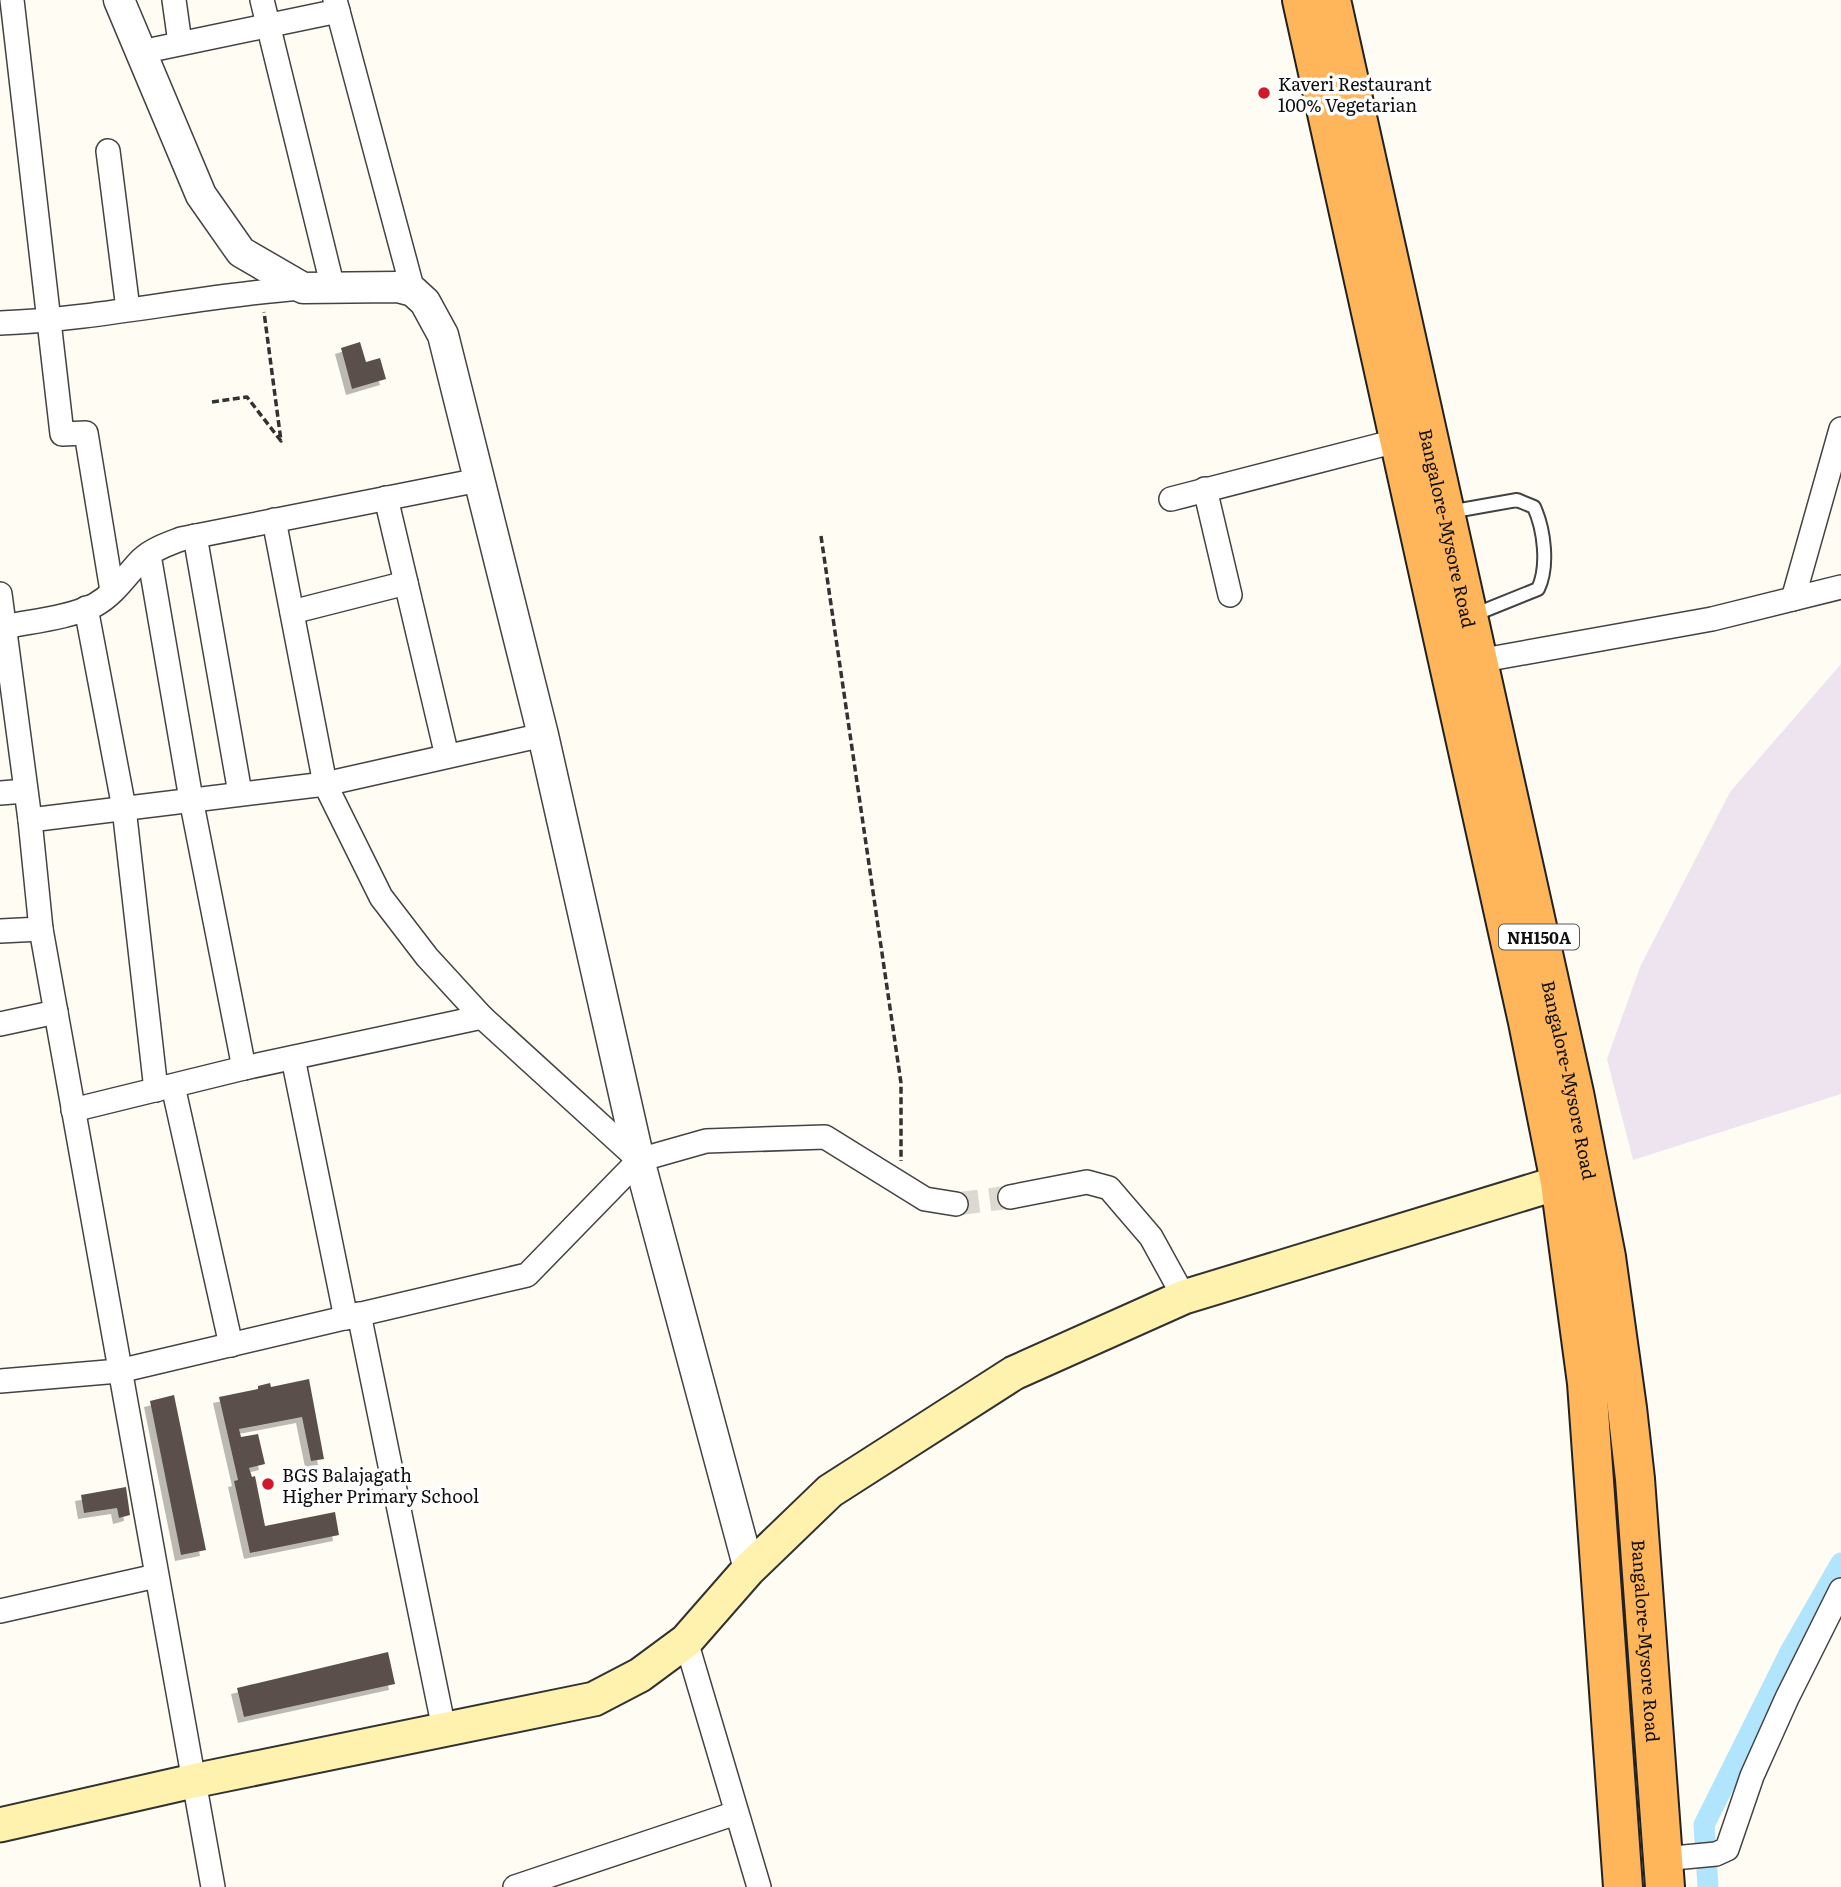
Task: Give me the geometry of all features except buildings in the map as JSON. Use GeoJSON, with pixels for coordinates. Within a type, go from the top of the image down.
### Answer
{"type":"FeatureCollection","features":[{"type":"Feature","properties":{"kind":"highway","name":"Bangalore-Mysore Road"},"geometry":{"type":"LineString","coordinates":[[1302,0],[1400,440],[1454,620],[1478,661],[1575,1177],[1623,1887]]}},
{"type":"Feature","properties":{"kind":"highway","name":"Bangalore-Mysore Road"},"geometry":{"type":"LineString","coordinates":[[1331,0],[1445,512],[1454,620],[1528,1022],[1575,1177],[1619,1339],[1685,1864]]}},
{"type":"Feature","properties":{"kind":"main road"},"geometry":{"type":"LineString","coordinates":[[0,1825],[194,1781],[594,1699],[640,1675],[686,1642],[749,1569],[830,1491],[1014,1373],[1184,1297],[1575,1177]]}},
{"type":"Feature","properties":{"kind":"street"},"geometry":{"type":"LineString","coordinates":[[12,0],[62,434],[86,433],[112,591]]}},
{"type":"Feature","properties":{"kind":"street"},"geometry":{"type":"LineString","coordinates":[[119,0],[201,195],[241,253],[303,288]]}},
{"type":"Feature","properties":{"kind":"street"},"geometry":{"type":"LineString","coordinates":[[174,0],[180,43]]}},
{"type":"Feature","properties":{"kind":"street"},"geometry":{"type":"LineString","coordinates":[[262,0],[334,288]]}},
{"type":"Feature","properties":{"kind":"street"},"geometry":{"type":"LineString","coordinates":[[141,52],[267,26],[337,6],[413,291]]}},
{"type":"Feature","properties":{"kind":"street"},"geometry":{"type":"LineString","coordinates":[[108,151],[128,310]]}},
{"type":"Feature","properties":{"kind":"street"},"geometry":{"type":"LineString","coordinates":[[0,323],[48,321],[261,291],[303,288],[398,287],[413,291],[425,302],[443,335],[543,735],[639,1160],[749,1569]]}},
{"type":"Feature","properties":{"kind":"street"},"geometry":{"type":"LineString","coordinates":[[1793,599],[1841,429]]}},
{"type":"Feature","properties":{"kind":"street"},"geometry":{"type":"LineString","coordinates":[[1171,499],[1400,440]]}},
{"type":"Feature","properties":{"kind":"street"},"geometry":{"type":"LineString","coordinates":[[4,627],[96,604],[160,547],[195,536],[478,480]]}},
{"type":"Feature","properties":{"kind":"street"},"geometry":{"type":"LineString","coordinates":[[1205,489],[1230,595]]}},
{"type":"Feature","properties":{"kind":"street"},"geometry":{"type":"LineString","coordinates":[[386,498],[447,756]]}},
{"type":"Feature","properties":{"kind":"street"},"geometry":{"type":"LineString","coordinates":[[274,520],[325,784],[381,897],[427,957],[482,1017],[639,1160]]}},
{"type":"Feature","properties":{"kind":"street"},"geometry":{"type":"LineString","coordinates":[[195,536],[240,793]]}},
{"type":"Feature","properties":{"kind":"street"},"geometry":{"type":"LineString","coordinates":[[149,555],[191,799],[244,1068]]}},
{"type":"Feature","properties":{"kind":"street"},"geometry":{"type":"LineString","coordinates":[[292,612],[406,583]]}},
{"type":"Feature","properties":{"kind":"street"},"geometry":{"type":"LineString","coordinates":[[1478,661],[1712,619],[1841,587]]}},
{"type":"Feature","properties":{"kind":"street"},"geometry":{"type":"LineString","coordinates":[[0,594],[30,820],[41,929],[213,1887]]}},
{"type":"Feature","properties":{"kind":"street"},"geometry":{"type":"LineString","coordinates":[[86,608],[124,808],[164,1088],[231,1345]]}},
{"type":"Feature","properties":{"kind":"street"},"geometry":{"type":"LineString","coordinates":[[30,820],[325,784],[543,735]]}},
{"type":"Feature","properties":{"kind":"street"},"geometry":{"type":"LineString","coordinates":[[0,793],[25,791]]}},
{"type":"Feature","properties":{"kind":"street"},"geometry":{"type":"LineString","coordinates":[[0,931],[41,929]]}},
{"type":"Feature","properties":{"kind":"street"},"geometry":{"type":"LineString","coordinates":[[0,1024],[56,1013]]}},
{"type":"Feature","properties":{"kind":"street"},"geometry":{"type":"LineString","coordinates":[[73,1110],[244,1068],[482,1017]]}},
{"type":"Feature","properties":{"kind":"street"},"geometry":{"type":"LineString","coordinates":[[293,1058],[444,1729]]}},
{"type":"Feature","properties":{"kind":"street"},"geometry":{"type":"LineString","coordinates":[[0,1381],[120,1371],[527,1275],[639,1160],[706,1141],[825,1137],[925,1199],[956,1204]]}},
{"type":"Feature","properties":{"kind":"street"},"geometry":{"type":"LineString","coordinates":[[1010,1197],[1087,1182],[1109,1188],[1151,1237],[1184,1297]]}},
{"type":"Feature","properties":{"kind":"street"},"geometry":{"type":"LineString","coordinates":[[0,1611],[156,1576]]}},
{"type":"Feature","properties":{"kind":"street"},"geometry":{"type":"LineString","coordinates":[[1685,1864],[1727,1849],[1752,1776],[1841,1590]]}},
{"type":"Feature","properties":{"kind":"street"},"geometry":{"type":"LineString","coordinates":[[686,1642],[759,1887]]}},
{"type":"Feature","properties":{"kind":"street"},"geometry":{"type":"LineString","coordinates":[[515,1887],[737,1813]]}},
{"type":"Feature","properties":{"kind":"lane"},"geometry":{"type":"LineString","coordinates":[[1445,512],[1517,500],[1534,507],[1539,519],[1544,567],[1543,579],[1538,589],[1454,620]]}},
{"type":"Feature","properties":{"kind":"path"},"geometry":{"type":"LineString","coordinates":[[212,402],[247,397],[281,442],[266,323]]}},
{"type":"Feature","properties":{"kind":"path"},"geometry":{"type":"LineString","coordinates":[[821,536],[901,1083],[902,1159],[893,1179]]}},
{"type":"Feature","properties":{"kind":"shaded area"},"geometry":{"type":"Polygon","coordinates":[[[1841,664],[1841,1094],[1633,1160],[1607,1059],[1640,967],[1730,792],[1841,664]]]}},
{"type":"Feature","properties":{"kind":"waterway"},"geometry":{"type":"LineString","coordinates":[[1708,1887],[1704,1825],[1790,1652],[1841,1563]]}},
{"type":"Feature","properties":{"kind":"tunnel"},"geometry":{"type":"LineString","coordinates":[[956,1204],[1010,1197]]}},
{"type":"Feature","properties":{"kind":"place","name":"Kaveri Restaurant 100% Vegetarian"},"geometry":{"type":"Point","coordinates":[1264,93]}},
{"type":"Feature","properties":{"kind":"place","name":"BGS Balajagath Higher Primary School"},"geometry":{"type":"Point","coordinates":[268,1484]}}]}
